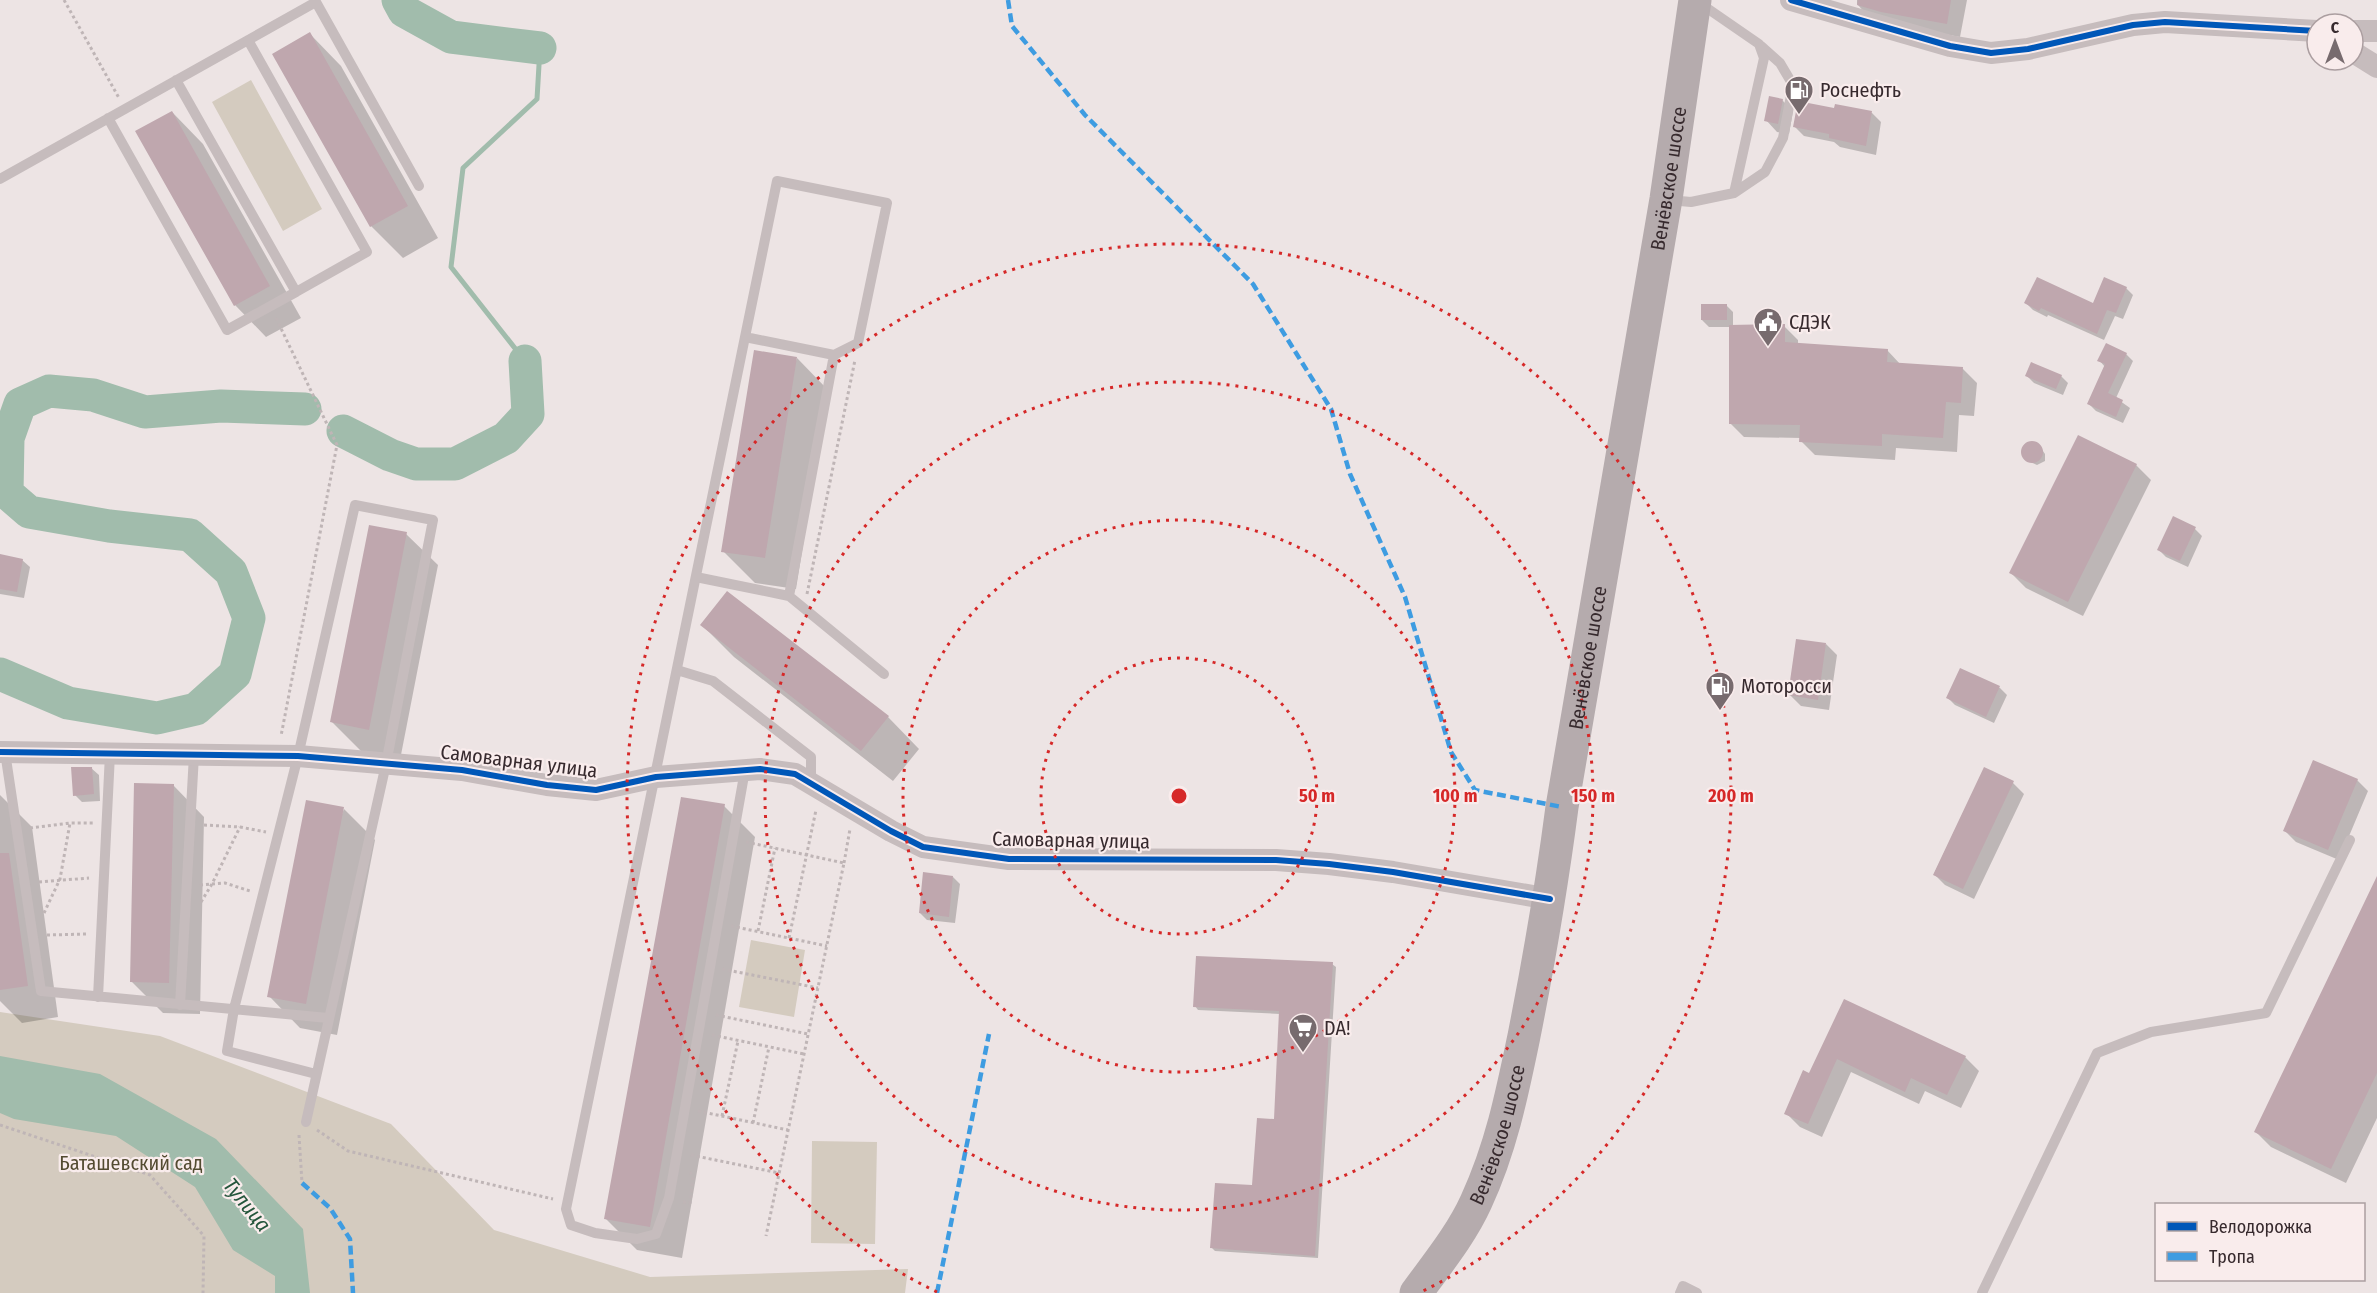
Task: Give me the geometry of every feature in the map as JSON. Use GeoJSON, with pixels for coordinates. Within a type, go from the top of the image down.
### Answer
{"type":"FeatureCollection","features":[{"type":"Feature","properties":{"kind":"main road","name":"Венёвское шоссе"},"geometry":{"type":"LineString","coordinates":[[1416,1293],[1453,1242],[1475,1205],[1496,1157],[1511,1100],[1550,899],[1566,783],[1665,199],[1696,0]]}},
{"type":"Feature","properties":{"kind":"street"},"geometry":{"type":"LineString","coordinates":[[1791,0],[1950,46],[1991,53],[2028,49],[2133,25],[2164,22],[2305,31]]}},
{"type":"Feature","properties":{"kind":"street","name":"Самоварная улица"},"geometry":{"type":"LineString","coordinates":[[2,752],[288,755],[462,770],[547,785],[596,790],[656,777],[760,769],[795,774],[922,847],[1009,859],[1276,860],[1329,864],[1393,872],[1550,899]]}},
{"type":"Feature","properties":{"kind":"lane"},"geometry":{"type":"LineString","coordinates":[[1665,199],[1691,202],[1734,193],[1765,172],[1783,138],[1793,85],[1779,63],[1759,44],[1696,0]]}},
{"type":"Feature","properties":{"kind":"lane"},"geometry":{"type":"LineString","coordinates":[[0,179],[316,2],[419,186]]}},
{"type":"Feature","properties":{"kind":"lane"},"geometry":{"type":"LineString","coordinates":[[108,118],[227,330],[296,292],[367,252],[248,40]]}},
{"type":"Feature","properties":{"kind":"lane"},"geometry":{"type":"LineString","coordinates":[[1734,193],[1764,58],[1759,44]]}},
{"type":"Feature","properties":{"kind":"lane"},"geometry":{"type":"LineString","coordinates":[[176,80],[296,292]]}},
{"type":"Feature","properties":{"kind":"lane"},"geometry":{"type":"LineString","coordinates":[[745,337],[834,355],[858,343],[887,203],[777,181],[676,670],[568,1203],[567,1209],[571,1225],[595,1233],[638,1239],[656,1234],[669,1198],[745,770]]}},
{"type":"Feature","properties":{"kind":"lane"},"geometry":{"type":"LineString","coordinates":[[789,596],[834,355]]}},
{"type":"Feature","properties":{"kind":"lane"},"geometry":{"type":"LineString","coordinates":[[306,1122],[386,764],[433,520],[355,505],[288,755],[278,834],[226,1051],[316,1074]]}},
{"type":"Feature","properties":{"kind":"lane"},"geometry":{"type":"LineString","coordinates":[[696,577],[789,596],[884,674]]}},
{"type":"Feature","properties":{"kind":"lane"},"geometry":{"type":"LineString","coordinates":[[676,670],[713,681],[811,757],[816,785]]}},
{"type":"Feature","properties":{"kind":"lane"},"geometry":{"type":"LineString","coordinates":[[2,752],[17,829],[41,991],[328,1018]]}},
{"type":"Feature","properties":{"kind":"lane"},"geometry":{"type":"LineString","coordinates":[[98,997],[110,754]]}},
{"type":"Feature","properties":{"kind":"lane"},"geometry":{"type":"LineString","coordinates":[[180,1005],[194,755]]}},
{"type":"Feature","properties":{"kind":"lane"},"geometry":{"type":"LineString","coordinates":[[1982,1293],[2097,1053],[2151,1032],[2266,1013],[2350,840]]}},
{"type":"Feature","properties":{"kind":"lane"},"geometry":{"type":"LineString","coordinates":[[1680,1293],[1683,1286],[1697,1293]]}},
{"type":"Feature","properties":{"kind":"path"},"geometry":{"type":"LineString","coordinates":[[64,0],[126,108]]}},
{"type":"Feature","properties":{"kind":"path"},"geometry":{"type":"LineString","coordinates":[[270,306],[337,445],[288,755]]}},
{"type":"Feature","properties":{"kind":"path"},"geometry":{"type":"LineString","coordinates":[[804,608],[858,343]]}},
{"type":"Feature","properties":{"kind":"path"},"geometry":{"type":"LineString","coordinates":[[789,938],[807,855],[816,785]]}},
{"type":"Feature","properties":{"kind":"path"},"geometry":{"type":"LineString","coordinates":[[766,1236],[855,808]]}},
{"type":"Feature","properties":{"kind":"path"},"geometry":{"type":"LineString","coordinates":[[17,829],[70,823],[107,823]]}},
{"type":"Feature","properties":{"kind":"path"},"geometry":{"type":"LineString","coordinates":[[70,823],[60,879],[33,936],[102,934]]}},
{"type":"Feature","properties":{"kind":"path"},"geometry":{"type":"LineString","coordinates":[[190,825],[240,827],[278,834]]}},
{"type":"Feature","properties":{"kind":"path"},"geometry":{"type":"LineString","coordinates":[[184,927],[212,884],[240,827]]}},
{"type":"Feature","properties":{"kind":"path"},"geometry":{"type":"LineString","coordinates":[[733,840],[844,863]]}},
{"type":"Feature","properties":{"kind":"path"},"geometry":{"type":"LineString","coordinates":[[758,931],[775,848]]}},
{"type":"Feature","properties":{"kind":"path"},"geometry":{"type":"LineString","coordinates":[[25,884],[60,879],[104,878]]}},
{"type":"Feature","properties":{"kind":"path"},"geometry":{"type":"LineString","coordinates":[[187,885],[225,884],[263,895]]}},
{"type":"Feature","properties":{"kind":"path"},"geometry":{"type":"LineString","coordinates":[[718,923],[826,946]]}},
{"type":"Feature","properties":{"kind":"path"},"geometry":{"type":"LineString","coordinates":[[710,966],[818,988]]}},
{"type":"Feature","properties":{"kind":"path"},"geometry":{"type":"LineString","coordinates":[[702,1012],[808,1034]]}},
{"type":"Feature","properties":{"kind":"path"},"geometry":{"type":"LineString","coordinates":[[699,1032],[804,1054]]}},
{"type":"Feature","properties":{"kind":"path"},"geometry":{"type":"LineString","coordinates":[[722,1116],[738,1041]]}},
{"type":"Feature","properties":{"kind":"path"},"geometry":{"type":"LineString","coordinates":[[753,1123],[769,1047]]}},
{"type":"Feature","properties":{"kind":"path"},"geometry":{"type":"LineString","coordinates":[[685,1108],[788,1130]]}},
{"type":"Feature","properties":{"kind":"path"},"geometry":{"type":"LineString","coordinates":[[302,1184],[298,1136],[306,1122],[348,1152],[568,1203]]}},
{"type":"Feature","properties":{"kind":"path"},"geometry":{"type":"LineString","coordinates":[[0,1125],[150,1175],[204,1236],[203,1293]]}},
{"type":"Feature","properties":{"kind":"path"},"geometry":{"type":"LineString","coordinates":[[677,1152],[779,1173]]}},
{"type":"Feature","properties":{"kind":"green space"},"geometry":{"type":"Polygon","coordinates":[[[251,80],[322,209],[283,231],[212,102],[251,80]]]}},
{"type":"Feature","properties":{"kind":"green space"},"geometry":{"type":"Polygon","coordinates":[[[751,940],[805,950],[794,1017],[739,1007],[751,940]]]}},
{"type":"Feature","properties":{"kind":"green space","name":"Баташевский сад"},"geometry":{"type":"Polygon","coordinates":[[[0,1012],[160,1036],[391,1124],[494,1230],[650,1277],[908,1269],[905,1293],[0,1293],[0,1012]]]}},
{"type":"Feature","properties":{"kind":"green space"},"geometry":{"type":"Polygon","coordinates":[[[812,1141],[877,1142],[875,1244],[811,1243],[812,1141]]]}},
{"type":"Feature","properties":{"kind":"water","name":"Тулица"},"geometry":{"type":"Polygon","coordinates":[[[0,1056],[100,1074],[216,1139],[303,1229],[310,1293],[275,1293],[275,1276],[233,1250],[195,1187],[116,1136],[14,1119],[0,1113],[0,1056]]]}},
{"type":"Feature","properties":{"kind":"building"},"geometry":{"type":"Polygon","coordinates":[[[1858,0],[1951,0],[1947,24],[1881,12],[1857,5],[1858,0]]]}},
{"type":"Feature","properties":{"kind":"building"},"geometry":{"type":"Polygon","coordinates":[[[310,32],[408,206],[370,227],[272,54],[310,32]]]}},
{"type":"Feature","properties":{"kind":"building"},"geometry":{"type":"Polygon","coordinates":[[[1769,96],[1783,99],[1778,124],[1764,121],[1769,96]]]}},
{"type":"Feature","properties":{"kind":"building"},"geometry":{"type":"Polygon","coordinates":[[[1798,101],[1834,108],[1835,104],[1872,111],[1866,146],[1829,138],[1829,134],[1793,127],[1798,101]]]}},
{"type":"Feature","properties":{"kind":"building"},"geometry":{"type":"Polygon","coordinates":[[[172,111],[270,286],[234,306],[135,131],[172,111]]]}},
{"type":"Feature","properties":{"kind":"building"},"geometry":{"type":"Polygon","coordinates":[[[2037,277],[2093,303],[2104,277],[2127,287],[2116,313],[2107,310],[2097,334],[2041,308],[2039,311],[2024,303],[2037,277]]]}},
{"type":"Feature","properties":{"kind":"building"},"geometry":{"type":"Polygon","coordinates":[[[1701,304],[1727,304],[1727,320],[1701,320],[1701,304]]]}},
{"type":"Feature","properties":{"kind":"building"},"geometry":{"type":"Polygon","coordinates":[[[1785,324],[1785,342],[1888,349],[1887,362],[1963,367],[1961,403],[1946,402],[1943,438],[1882,434],[1882,446],[1799,442],[1800,425],[1729,424],[1729,325],[1785,324]]]}},
{"type":"Feature","properties":{"kind":"building"},"geometry":{"type":"Polygon","coordinates":[[[2106,343],[2127,353],[2108,393],[2123,400],[2116,417],[2087,404],[2105,364],[2097,361],[2106,343]]]}},
{"type":"Feature","properties":{"kind":"building"},"geometry":{"type":"Polygon","coordinates":[[[754,350],[797,357],[765,558],[721,552],[754,350]]]}},
{"type":"Feature","properties":{"kind":"building"},"geometry":{"type":"Polygon","coordinates":[[[2031,362],[2062,375],[2056,389],[2025,376],[2031,362]]]}},
{"type":"Feature","properties":{"kind":"building"},"geometry":{"type":"Polygon","coordinates":[[[2078,435],[2137,464],[2068,602],[2009,573],[2078,435]]]}},
{"type":"Feature","properties":{"kind":"building"},"geometry":{"type":"Polygon","coordinates":[[[2032,441],[2040,444],[2043,452],[2040,460],[2032,463],[2024,460],[2021,452],[2024,444],[2032,441]]]}},
{"type":"Feature","properties":{"kind":"building"},"geometry":{"type":"Polygon","coordinates":[[[2173,516],[2196,527],[2180,561],[2157,550],[2173,516]]]}},
{"type":"Feature","properties":{"kind":"building"},"geometry":{"type":"Polygon","coordinates":[[[369,525],[407,532],[369,730],[330,722],[369,525]]]}},
{"type":"Feature","properties":{"kind":"building"},"geometry":{"type":"Polygon","coordinates":[[[0,554],[23,559],[17,592],[0,589],[0,554]]]}},
{"type":"Feature","properties":{"kind":"building"},"geometry":{"type":"Polygon","coordinates":[[[727,591],[889,716],[861,751],[700,625],[727,591]]]}},
{"type":"Feature","properties":{"kind":"building"},"geometry":{"type":"Polygon","coordinates":[[[1796,639],[1826,643],[1818,700],[1788,695],[1796,639]]]}},
{"type":"Feature","properties":{"kind":"building"},"geometry":{"type":"Polygon","coordinates":[[[1960,668],[2000,686],[1986,717],[1946,698],[1960,668]]]}},
{"type":"Feature","properties":{"kind":"building"},"geometry":{"type":"Polygon","coordinates":[[[2313,760],[2358,779],[2328,850],[2283,831],[2313,760]]]}},
{"type":"Feature","properties":{"kind":"building"},"geometry":{"type":"Polygon","coordinates":[[[71,767],[92,767],[94,794],[73,796],[71,767]]]}},
{"type":"Feature","properties":{"kind":"building"},"geometry":{"type":"Polygon","coordinates":[[[1984,767],[2014,781],[1963,889],[1933,875],[1984,767]]]}},
{"type":"Feature","properties":{"kind":"building"},"geometry":{"type":"Polygon","coordinates":[[[134,783],[174,784],[169,983],[130,982],[134,783]]]}},
{"type":"Feature","properties":{"kind":"building"},"geometry":{"type":"Polygon","coordinates":[[[681,797],[725,804],[650,1227],[604,1219],[681,797]]]}},
{"type":"Feature","properties":{"kind":"building"},"geometry":{"type":"Polygon","coordinates":[[[306,800],[344,807],[306,1004],[267,997],[306,800]]]}},
{"type":"Feature","properties":{"kind":"building"},"geometry":{"type":"Polygon","coordinates":[[[0,853],[9,853],[28,986],[0,990],[0,853]]]}},
{"type":"Feature","properties":{"kind":"building"},"geometry":{"type":"Polygon","coordinates":[[[923,872],[953,876],[949,917],[919,913],[923,872]]]}},
{"type":"Feature","properties":{"kind":"building"},"geometry":{"type":"Polygon","coordinates":[[[2377,876],[2377,1073],[2331,1169],[2254,1132],[2377,876]]]}},
{"type":"Feature","properties":{"kind":"building"},"geometry":{"type":"Polygon","coordinates":[[[1196,956],[1333,962],[1315,1256],[1210,1248],[1215,1183],[1252,1185],[1257,1118],[1274,1119],[1279,1011],[1193,1007],[1196,956]]]}},
{"type":"Feature","properties":{"kind":"building"},"geometry":{"type":"Polygon","coordinates":[[[1844,999],[1966,1056],[1947,1095],[1911,1078],[1905,1092],[1837,1059],[1808,1124],[1784,1114],[1803,1070],[1809,1073],[1844,999]]]}},
{"type":"Feature","properties":{"kind":"waterway"},"geometry":{"type":"LineString","coordinates":[[398,0],[404,11],[451,37],[540,48]]}},
{"type":"Feature","properties":{"kind":"waterway"},"geometry":{"type":"LineString","coordinates":[[525,361],[451,267],[463,168],[537,99],[540,48]]}},
{"type":"Feature","properties":{"kind":"waterway"},"geometry":{"type":"LineString","coordinates":[[343,431],[390,455],[416,464],[455,464],[506,438],[528,414],[525,361]]}},
{"type":"Feature","properties":{"kind":"waterway"},"geometry":{"type":"LineString","coordinates":[[0,674],[68,703],[157,718],[196,709],[235,674],[249,618],[231,572],[190,535],[109,526],[29,512],[7,493],[8,438],[20,404],[49,391],[93,395],[145,412],[221,406],[305,409]]}},
{"type":"Feature","properties":{"kind":"marked path"},"geometry":{"type":"LineString","coordinates":[[1008,0],[1012,26],[1085,115],[1253,284],[1331,409],[1350,474],[1405,597],[1451,752],[1475,790],[1562,807]]}},
{"type":"Feature","properties":{"kind":"marked path"},"geometry":{"type":"LineString","coordinates":[[937,1293],[989,1034]]}},
{"type":"Feature","properties":{"kind":"marked path"},"geometry":{"type":"LineString","coordinates":[[302,1183],[330,1208],[350,1239],[353,1293]]}},
{"type":"Feature","properties":{"kind":"cycle path"},"geometry":{"type":"LineString","coordinates":[[1791,0],[1950,46],[1991,53],[2028,49],[2133,25],[2165,22],[2305,30]]}},
{"type":"Feature","properties":{"kind":"cycle path"},"geometry":{"type":"LineString","coordinates":[[0,752],[298,756],[462,770],[547,785],[596,790],[656,777],[760,769],[795,774],[891,831],[923,847],[1009,859],[1276,860],[1329,864],[1393,872],[1550,899]]}},
{"type":"Feature","properties":{"kind":"place","name":"Роснефть"},"geometry":{"type":"Point","coordinates":[1799,116]}},
{"type":"Feature","properties":{"kind":"place","name":"СДЭК"},"geometry":{"type":"Point","coordinates":[1768,348]}},
{"type":"Feature","properties":{"kind":"place","name":"Моторосси"},"geometry":{"type":"Point","coordinates":[1720,712]}},
{"type":"Feature","properties":{"kind":"place","name":"DA!"},"geometry":{"type":"Point","coordinates":[1303,1054]}}]}
